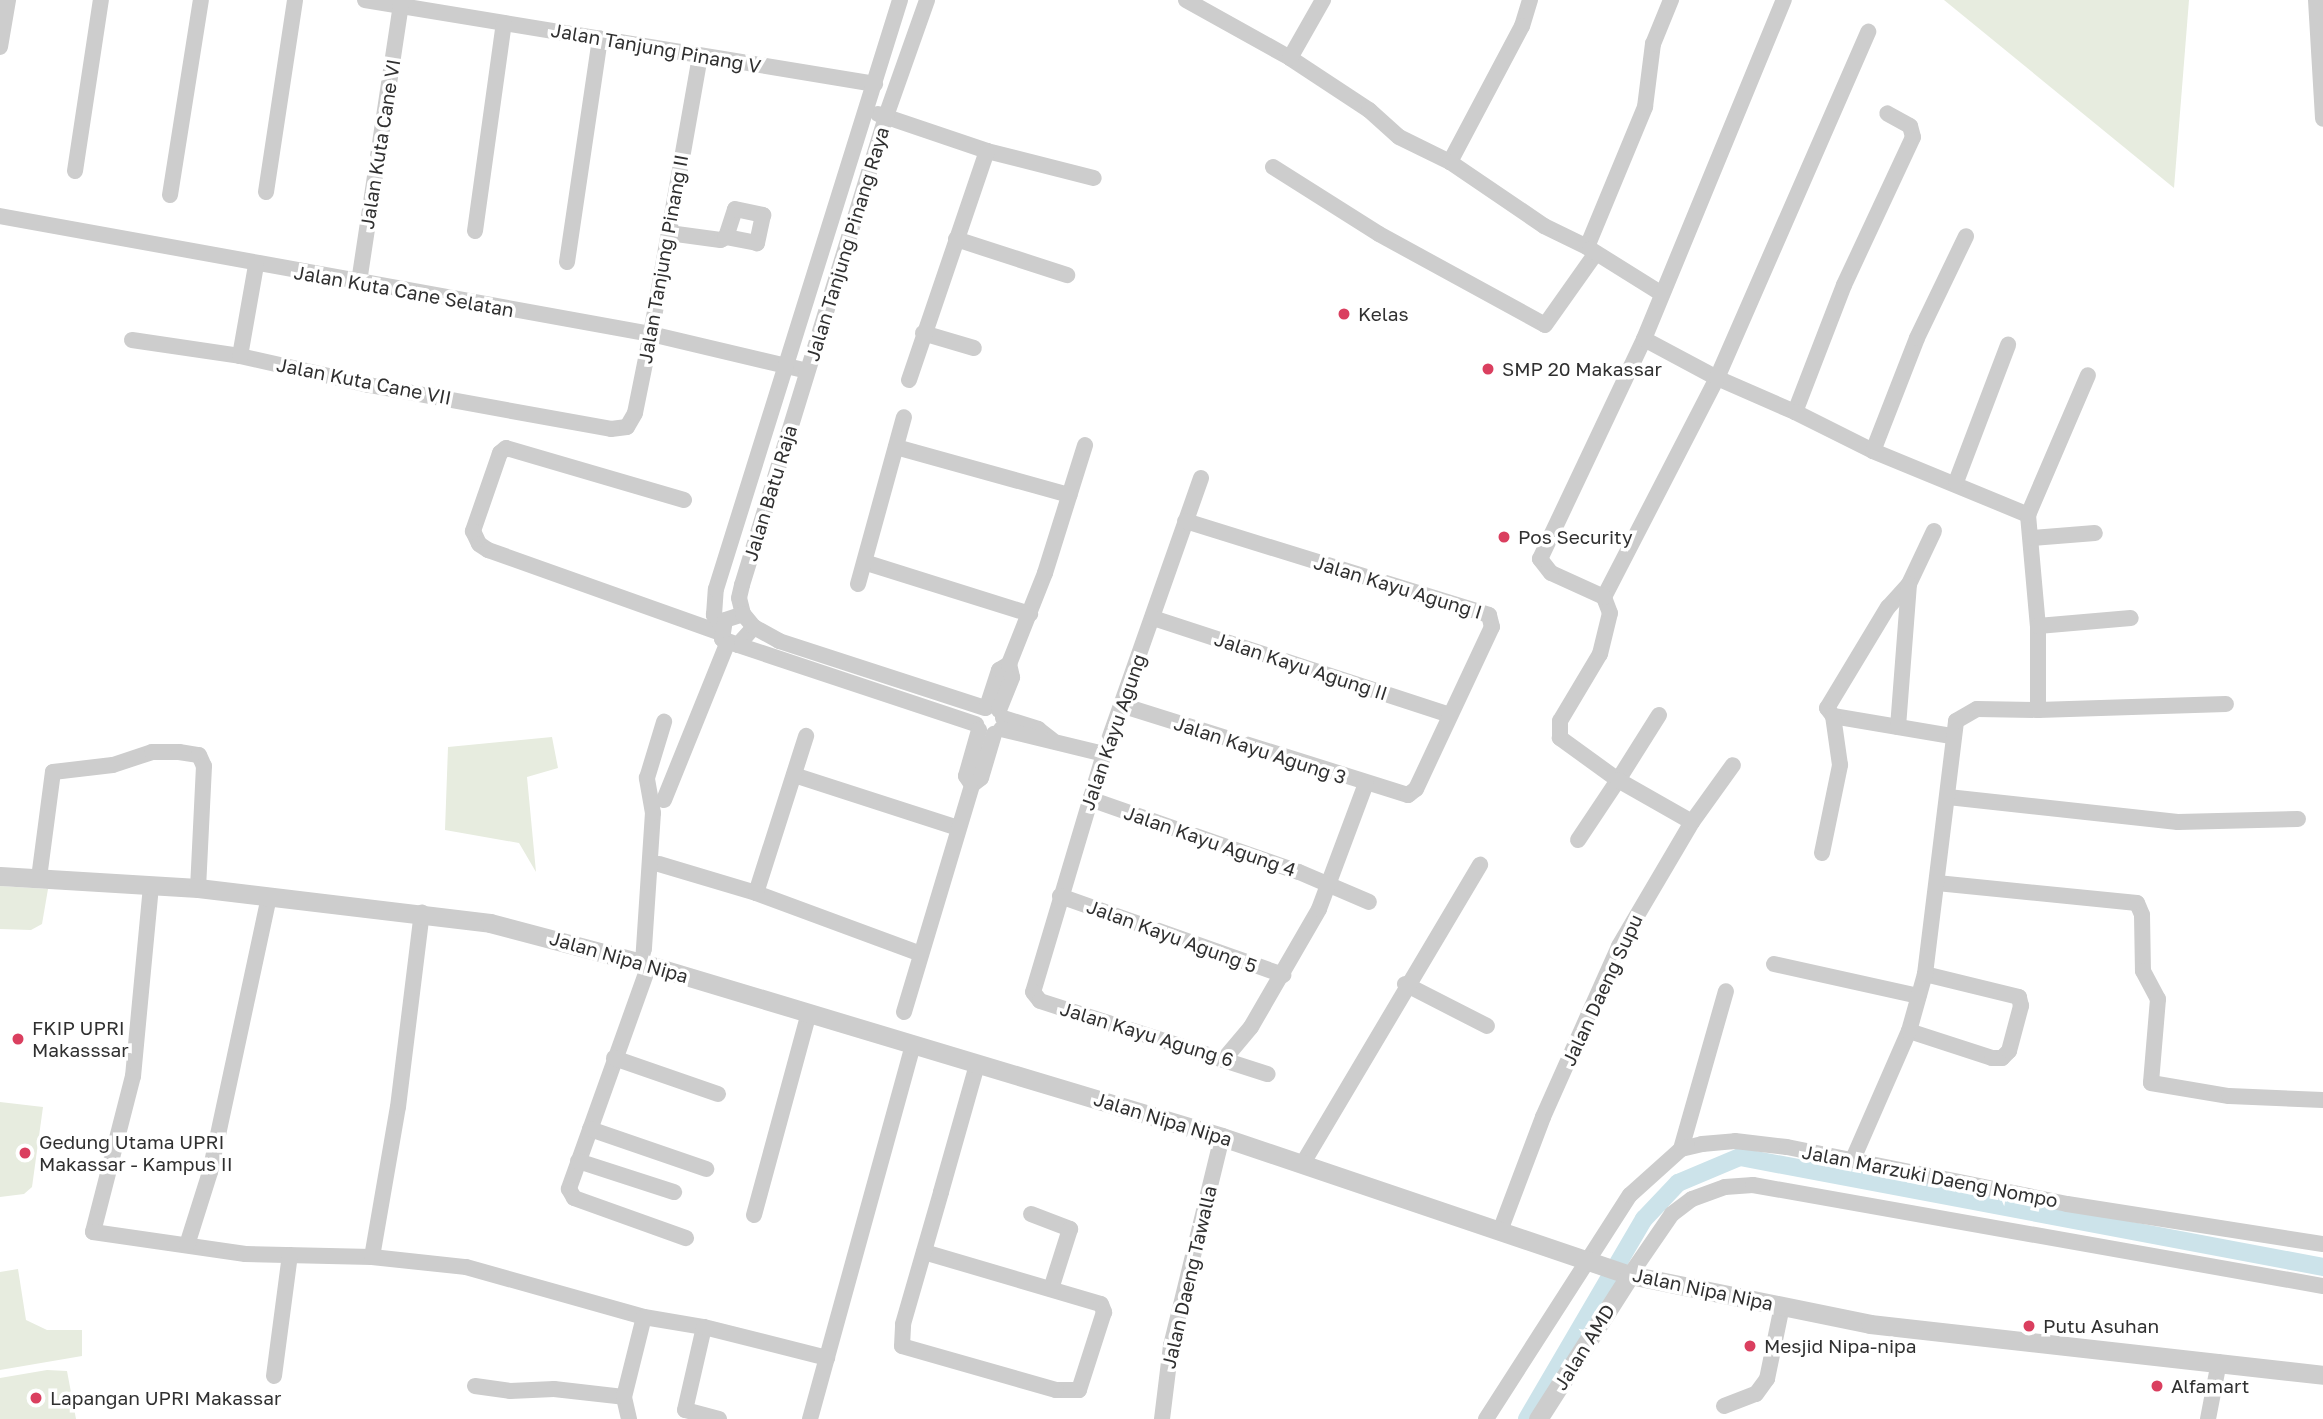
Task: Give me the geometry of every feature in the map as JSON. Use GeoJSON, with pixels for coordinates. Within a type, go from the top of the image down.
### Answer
{"type":"FeatureCollection","features":[{"type":"Feature","properties":{"kind":"street"},"geometry":{"type":"LineString","coordinates":[[0,47],[8,0]]}},
{"type":"Feature","properties":{"kind":"street"},"geometry":{"type":"LineString","coordinates":[[75,171],[101,0]]}},
{"type":"Feature","properties":{"kind":"street"},"geometry":{"type":"LineString","coordinates":[[170,195],[201,0]]}},
{"type":"Feature","properties":{"kind":"street"},"geometry":{"type":"LineString","coordinates":[[266,192],[295,0]]}},
{"type":"Feature","properties":{"kind":"street","name":"Jalan Tanjung Pinang V"},"geometry":{"type":"LineString","coordinates":[[365,0],[875,84]]}},
{"type":"Feature","properties":{"kind":"street"},"geometry":{"type":"LineString","coordinates":[[727,637],[714,615],[713,600],[869,111],[900,0]]}},
{"type":"Feature","properties":{"kind":"street","name":"Jalan Tanjung Pinang Raya"},"geometry":{"type":"LineString","coordinates":[[807,372],[886,116],[928,0]]}},
{"type":"Feature","properties":{"kind":"street"},"geometry":{"type":"LineString","coordinates":[[1186,0],[1290,58],[1369,110],[1399,137],[1450,162],[1544,226],[1592,250],[1662,294]]}},
{"type":"Feature","properties":{"kind":"street"},"geometry":{"type":"LineString","coordinates":[[1290,58],[1323,0]]}},
{"type":"Feature","properties":{"kind":"street"},"geometry":{"type":"LineString","coordinates":[[1450,162],[1517,37],[1530,0]]}},
{"type":"Feature","properties":{"kind":"street"},"geometry":{"type":"LineString","coordinates":[[1273,167],[1379,234],[1545,325],[1592,250],[1646,107],[1653,44],[1671,0]]}},
{"type":"Feature","properties":{"kind":"street"},"geometry":{"type":"LineString","coordinates":[[1692,822],[1618,780],[1566,744],[1558,730],[1600,654],[1611,617],[1604,597],[1551,573],[1540,559],[1644,339],[1784,0]]}},
{"type":"Feature","properties":{"kind":"street"},"geometry":{"type":"LineString","coordinates":[[2316,0],[2323,119]]}},
{"type":"Feature","properties":{"kind":"street","name":"Jalan Kuta Cane VI"},"geometry":{"type":"LineString","coordinates":[[359,282],[401,5]]}},
{"type":"Feature","properties":{"kind":"street"},"geometry":{"type":"LineString","coordinates":[[475,231],[504,23]]}},
{"type":"Feature","properties":{"kind":"street"},"geometry":{"type":"LineString","coordinates":[[1604,597],[1717,378],[1868,32]]}},
{"type":"Feature","properties":{"kind":"street"},"geometry":{"type":"LineString","coordinates":[[566,262],[600,38]]}},
{"type":"Feature","properties":{"kind":"street","name":"Jalan Tanjung Pinang II"},"geometry":{"type":"LineString","coordinates":[[594,426],[622,429],[631,422],[651,334],[700,56]]}},
{"type":"Feature","properties":{"kind":"street"},"geometry":{"type":"LineString","coordinates":[[869,111],[987,150],[1094,177]]}},
{"type":"Feature","properties":{"kind":"street"},"geometry":{"type":"LineString","coordinates":[[1795,412],[1844,285],[1913,137],[1902,119],[1887,113]]}},
{"type":"Feature","properties":{"kind":"street"},"geometry":{"type":"LineString","coordinates":[[909,380],[987,150]]}},
{"type":"Feature","properties":{"kind":"street","name":"Jalan Kuta Cane Selatan"},"geometry":{"type":"LineString","coordinates":[[0,216],[256,265],[651,334],[807,372]]}},
{"type":"Feature","properties":{"kind":"street"},"geometry":{"type":"LineString","coordinates":[[669,233],[714,241],[726,237]]}},
{"type":"Feature","properties":{"kind":"street"},"geometry":{"type":"LineString","coordinates":[[1873,451],[1917,338],[1966,236]]}},
{"type":"Feature","properties":{"kind":"street"},"geometry":{"type":"LineString","coordinates":[[956,239],[1067,275]]}},
{"type":"Feature","properties":{"kind":"street"},"geometry":{"type":"LineString","coordinates":[[240,356],[256,265]]}},
{"type":"Feature","properties":{"kind":"street"},"geometry":{"type":"LineString","coordinates":[[923,333],[974,348]]}},
{"type":"Feature","properties":{"kind":"street"},"geometry":{"type":"LineString","coordinates":[[1644,339],[1717,378],[1795,412],[1873,451],[1956,482],[2028,515]]}},
{"type":"Feature","properties":{"kind":"street","name":"Jalan Kuta Cane VII"},"geometry":{"type":"LineString","coordinates":[[132,340],[240,356],[369,385],[594,426]]}},
{"type":"Feature","properties":{"kind":"street"},"geometry":{"type":"LineString","coordinates":[[1956,482],[2008,345]]}},
{"type":"Feature","properties":{"kind":"street","name":"Jalan Batu Raja"},"geometry":{"type":"LineString","coordinates":[[743,614],[739,598],[742,585],[807,372]]}},
{"type":"Feature","properties":{"kind":"street"},"geometry":{"type":"LineString","coordinates":[[2038,710],[2038,626],[2028,515],[2088,375]]}},
{"type":"Feature","properties":{"kind":"street"},"geometry":{"type":"LineString","coordinates":[[858,584],[867,563],[904,417]]}},
{"type":"Feature","properties":{"kind":"street"},"geometry":{"type":"LineString","coordinates":[[904,1012],[918,953],[972,785],[981,779],[999,670],[1009,664],[1030,614],[1085,445]]}},
{"type":"Feature","properties":{"kind":"street"},"geometry":{"type":"LineString","coordinates":[[895,447],[1069,495]]}},
{"type":"Feature","properties":{"kind":"street"},"geometry":{"type":"LineString","coordinates":[[684,500],[525,450],[506,448],[500,453],[473,531],[479,544],[488,550],[727,637],[1104,754]]}},
{"type":"Feature","properties":{"kind":"street","name":"Jalan Kayu Agung"},"geometry":{"type":"LineString","coordinates":[[1033,988],[1104,754],[1200,478]]}},
{"type":"Feature","properties":{"kind":"street","name":"Jalan Kayu Agung I"},"geometry":{"type":"LineString","coordinates":[[1185,521],[1489,615],[1492,627],[1416,789],[1412,794],[1399,794]]}},
{"type":"Feature","properties":{"kind":"street"},"geometry":{"type":"LineString","coordinates":[[1822,853],[1840,765],[1833,716],[1828,706],[1888,607],[1909,584],[1934,531]]}},
{"type":"Feature","properties":{"kind":"street"},"geometry":{"type":"LineString","coordinates":[[2032,538],[2095,533]]}},
{"type":"Feature","properties":{"kind":"street"},"geometry":{"type":"LineString","coordinates":[[867,563],[1030,614]]}},
{"type":"Feature","properties":{"kind":"street"},"geometry":{"type":"LineString","coordinates":[[1898,727],[1909,584]]}},
{"type":"Feature","properties":{"kind":"street"},"geometry":{"type":"LineString","coordinates":[[664,800],[727,637],[732,615],[743,614],[754,628],[779,640],[990,720]]}},
{"type":"Feature","properties":{"kind":"street","name":"Jalan Kayu Agung II"},"geometry":{"type":"LineString","coordinates":[[1153,618],[1450,715]]}},
{"type":"Feature","properties":{"kind":"street"},"geometry":{"type":"LineString","coordinates":[[2038,626],[2131,618]]}},
{"type":"Feature","properties":{"kind":"street"},"geometry":{"type":"LineString","coordinates":[[727,637],[748,640],[754,628]]}},
{"type":"Feature","properties":{"kind":"street"},"geometry":{"type":"LineString","coordinates":[[1853,1159],[1909,1031],[1925,974],[1948,797],[1951,736],[1956,721],[1971,710],[2226,704]]}},
{"type":"Feature","properties":{"kind":"street","name":"Jalan Kayu Agung 3"},"geometry":{"type":"LineString","coordinates":[[1121,705],[1399,794]]}},
{"type":"Feature","properties":{"kind":"street"},"geometry":{"type":"LineString","coordinates":[[1578,840],[1659,715]]}},
{"type":"Feature","properties":{"kind":"street"},"geometry":{"type":"LineString","coordinates":[[1833,716],[1951,736]]}},
{"type":"Feature","properties":{"kind":"street"},"geometry":{"type":"LineString","coordinates":[[664,722],[647,778],[653,813],[646,964],[569,1189],[572,1197],[686,1238]]}},
{"type":"Feature","properties":{"kind":"street"},"geometry":{"type":"LineString","coordinates":[[756,893],[806,736]]}},
{"type":"Feature","properties":{"kind":"street"},"geometry":{"type":"LineString","coordinates":[[39,878],[53,772],[113,765],[152,752],[179,752],[199,755],[204,766],[198,888]]}},
{"type":"Feature","properties":{"kind":"street","name":"Jalan Daeng Supu"},"geometry":{"type":"LineString","coordinates":[[1500,1231],[1604,978],[1692,822],[1733,765]]}},
{"type":"Feature","properties":{"kind":"street"},"geometry":{"type":"LineString","coordinates":[[794,775],[958,828]]}},
{"type":"Feature","properties":{"kind":"street"},"geometry":{"type":"LineString","coordinates":[[1225,1058],[1283,975],[1329,885],[1366,783]]}},
{"type":"Feature","properties":{"kind":"street"},"geometry":{"type":"LineString","coordinates":[[1948,797],[2178,822],[2298,820]]}},
{"type":"Feature","properties":{"kind":"street","name":"Jalan Kayu Agung 4"},"geometry":{"type":"LineString","coordinates":[[1090,799],[1369,902]]}},
{"type":"Feature","properties":{"kind":"street"},"geometry":{"type":"LineString","coordinates":[[659,864],[756,893],[918,953]]}},
{"type":"Feature","properties":{"kind":"street"},"geometry":{"type":"LineString","coordinates":[[1303,1163],[1405,984],[1480,864]]}},
{"type":"Feature","properties":{"kind":"street","name":"Jalan Nipa Nipa"},"geometry":{"type":"LineString","coordinates":[[0,876],[198,888],[422,912],[491,923],[646,964],[1222,1137],[1625,1273],[1870,1324],[2323,1375]]}},
{"type":"Feature","properties":{"kind":"street"},"geometry":{"type":"LineString","coordinates":[[1937,883],[2137,904],[2142,915],[2143,971],[2158,1006],[2151,1083],[2230,1096],[2323,1100]]}},
{"type":"Feature","properties":{"kind":"street"},"geometry":{"type":"LineString","coordinates":[[151,886],[129,1096],[92,1228],[102,1235],[245,1254],[372,1256],[466,1267],[644,1318],[704,1327],[827,1358]]}},
{"type":"Feature","properties":{"kind":"street","name":"Jalan Kayu Agung 5"},"geometry":{"type":"LineString","coordinates":[[1060,896],[1283,975]]}},
{"type":"Feature","properties":{"kind":"street"},"geometry":{"type":"LineString","coordinates":[[187,1245],[213,1160],[269,897]]}},
{"type":"Feature","properties":{"kind":"street"},"geometry":{"type":"LineString","coordinates":[[372,1256],[398,1107],[422,912]]}},
{"type":"Feature","properties":{"kind":"street"},"geometry":{"type":"LineString","coordinates":[[1774,964],[1918,996]]}},
{"type":"Feature","properties":{"kind":"street"},"geometry":{"type":"LineString","coordinates":[[1909,1031],[1998,1059],[2007,1056],[2012,1040],[2021,1006],[2019,997],[1925,974]]}},
{"type":"Feature","properties":{"kind":"street"},"geometry":{"type":"LineString","coordinates":[[1405,984],[1487,1026]]}},
{"type":"Feature","properties":{"kind":"street","name":"Jalan Kayu Agung 6"},"geometry":{"type":"LineString","coordinates":[[1033,988],[1040,1001],[1225,1058],[1268,1074]]}},
{"type":"Feature","properties":{"kind":"street"},"geometry":{"type":"LineString","coordinates":[[1486,1419],[1591,1260],[1630,1195],[1681,1149],[1726,990]]}},
{"type":"Feature","properties":{"kind":"street"},"geometry":{"type":"LineString","coordinates":[[754,1214],[808,1013]]}},
{"type":"Feature","properties":{"kind":"street"},"geometry":{"type":"LineString","coordinates":[[810,1419],[913,1044]]}},
{"type":"Feature","properties":{"kind":"street"},"geometry":{"type":"LineString","coordinates":[[614,1058],[718,1094]]}},
{"type":"Feature","properties":{"kind":"street"},"geometry":{"type":"LineString","coordinates":[[924,1252],[1103,1307],[1083,1384],[1076,1392],[905,1350],[901,1336],[924,1252],[977,1065]]}},
{"type":"Feature","properties":{"kind":"street"},"geometry":{"type":"LineString","coordinates":[[590,1129],[706,1170]]}},
{"type":"Feature","properties":{"kind":"street","name":"Jalan Daeng Tawalla"},"geometry":{"type":"LineString","coordinates":[[1162,1419],[1171,1346],[1222,1137]]}},
{"type":"Feature","properties":{"kind":"street","name":"Jalan Marzuki Daeng Nompo"},"geometry":{"type":"LineString","coordinates":[[1681,1149],[1735,1141],[1853,1159],[2067,1204],[2323,1244]]}},
{"type":"Feature","properties":{"kind":"street"},"geometry":{"type":"LineString","coordinates":[[578,1161],[674,1192]]}},
{"type":"Feature","properties":{"kind":"street"},"geometry":{"type":"LineString","coordinates":[[1625,1273],[1667,1220],[1692,1199],[1726,1187],[1753,1185],[2323,1286]]}},
{"type":"Feature","properties":{"kind":"street"},"geometry":{"type":"LineString","coordinates":[[1031,1214],[1070,1229],[1051,1289]]}},
{"type":"Feature","properties":{"kind":"street"},"geometry":{"type":"LineString","coordinates":[[274,1376],[290,1255]]}},
{"type":"Feature","properties":{"kind":"street","name":"Jalan AMD"},"geometry":{"type":"LineString","coordinates":[[1538,1419],[1625,1273]]}},
{"type":"Feature","properties":{"kind":"street"},"geometry":{"type":"LineString","coordinates":[[1724,1406],[1756,1394],[1767,1378],[1782,1306]]}},
{"type":"Feature","properties":{"kind":"street"},"geometry":{"type":"LineString","coordinates":[[629,1419],[624,1398],[644,1318]]}},
{"type":"Feature","properties":{"kind":"street"},"geometry":{"type":"LineString","coordinates":[[704,1327],[684,1415],[719,1419]]}},
{"type":"Feature","properties":{"kind":"street"},"geometry":{"type":"LineString","coordinates":[[2208,1419],[2219,1362]]}},
{"type":"Feature","properties":{"kind":"street"},"geometry":{"type":"LineString","coordinates":[[475,1386],[624,1398]]}},
{"type":"Feature","properties":{"kind":"shaded area"},"geometry":{"type":"Polygon","coordinates":[[[1944,0],[2189,0],[2174,188],[1944,0]]]}},
{"type":"Feature","properties":{"kind":"shaded area"},"geometry":{"type":"Polygon","coordinates":[[[552,737],[558,768],[527,777],[536,872],[519,843],[445,830],[448,747],[552,737]]]}},
{"type":"Feature","properties":{"kind":"shaded area"},"geometry":{"type":"Polygon","coordinates":[[[0,886],[48,889],[42,924],[31,930],[0,929],[0,886]]]}},
{"type":"Feature","properties":{"kind":"shaded area"},"geometry":{"type":"Polygon","coordinates":[[[0,1102],[43,1107],[32,1187],[24,1194],[0,1197],[0,1102]]]}},
{"type":"Feature","properties":{"kind":"shaded area"},"geometry":{"type":"Polygon","coordinates":[[[18,1269],[26,1320],[47,1330],[82,1330],[82,1356],[0,1370],[0,1272],[18,1269]]]}},
{"type":"Feature","properties":{"kind":"shaded area","name":"Lapangan UPRI Makassar"},"geometry":{"type":"Polygon","coordinates":[[[47,1370],[67,1371],[76,1419],[0,1419],[0,1378],[47,1370]]]}},
{"type":"Feature","properties":{"kind":"waterway"},"geometry":{"type":"LineString","coordinates":[[1527,1419],[1644,1219],[1678,1183],[1740,1157],[2323,1267]]}},
{"type":"Feature","properties":{"kind":"place","name":"Kelas"},"geometry":{"type":"Point","coordinates":[1344,314]}},
{"type":"Feature","properties":{"kind":"place","name":"SMP 20 Makassar"},"geometry":{"type":"Point","coordinates":[1488,369]}},
{"type":"Feature","properties":{"kind":"place","name":"Pos Security"},"geometry":{"type":"Point","coordinates":[1504,537]}},
{"type":"Feature","properties":{"kind":"place","name":"FKIP UPRI Makasssar"},"geometry":{"type":"Point","coordinates":[18,1039]}},
{"type":"Feature","properties":{"kind":"place","name":"Gedung Utama UPRI Makassar - Kampus II"},"geometry":{"type":"Point","coordinates":[25,1153]}},
{"type":"Feature","properties":{"kind":"place","name":"Putu Asuhan"},"geometry":{"type":"Point","coordinates":[2029,1326]}},
{"type":"Feature","properties":{"kind":"place","name":"Mesjid Nipa-nipa"},"geometry":{"type":"Point","coordinates":[1750,1346]}},
{"type":"Feature","properties":{"kind":"place","name":"Alfamart"},"geometry":{"type":"Point","coordinates":[2157,1386]}},
{"type":"Feature","properties":{"kind":"place","name":"Lapangan UPRI Makassar"},"geometry":{"type":"Point","coordinates":[36,1398]}}]}
